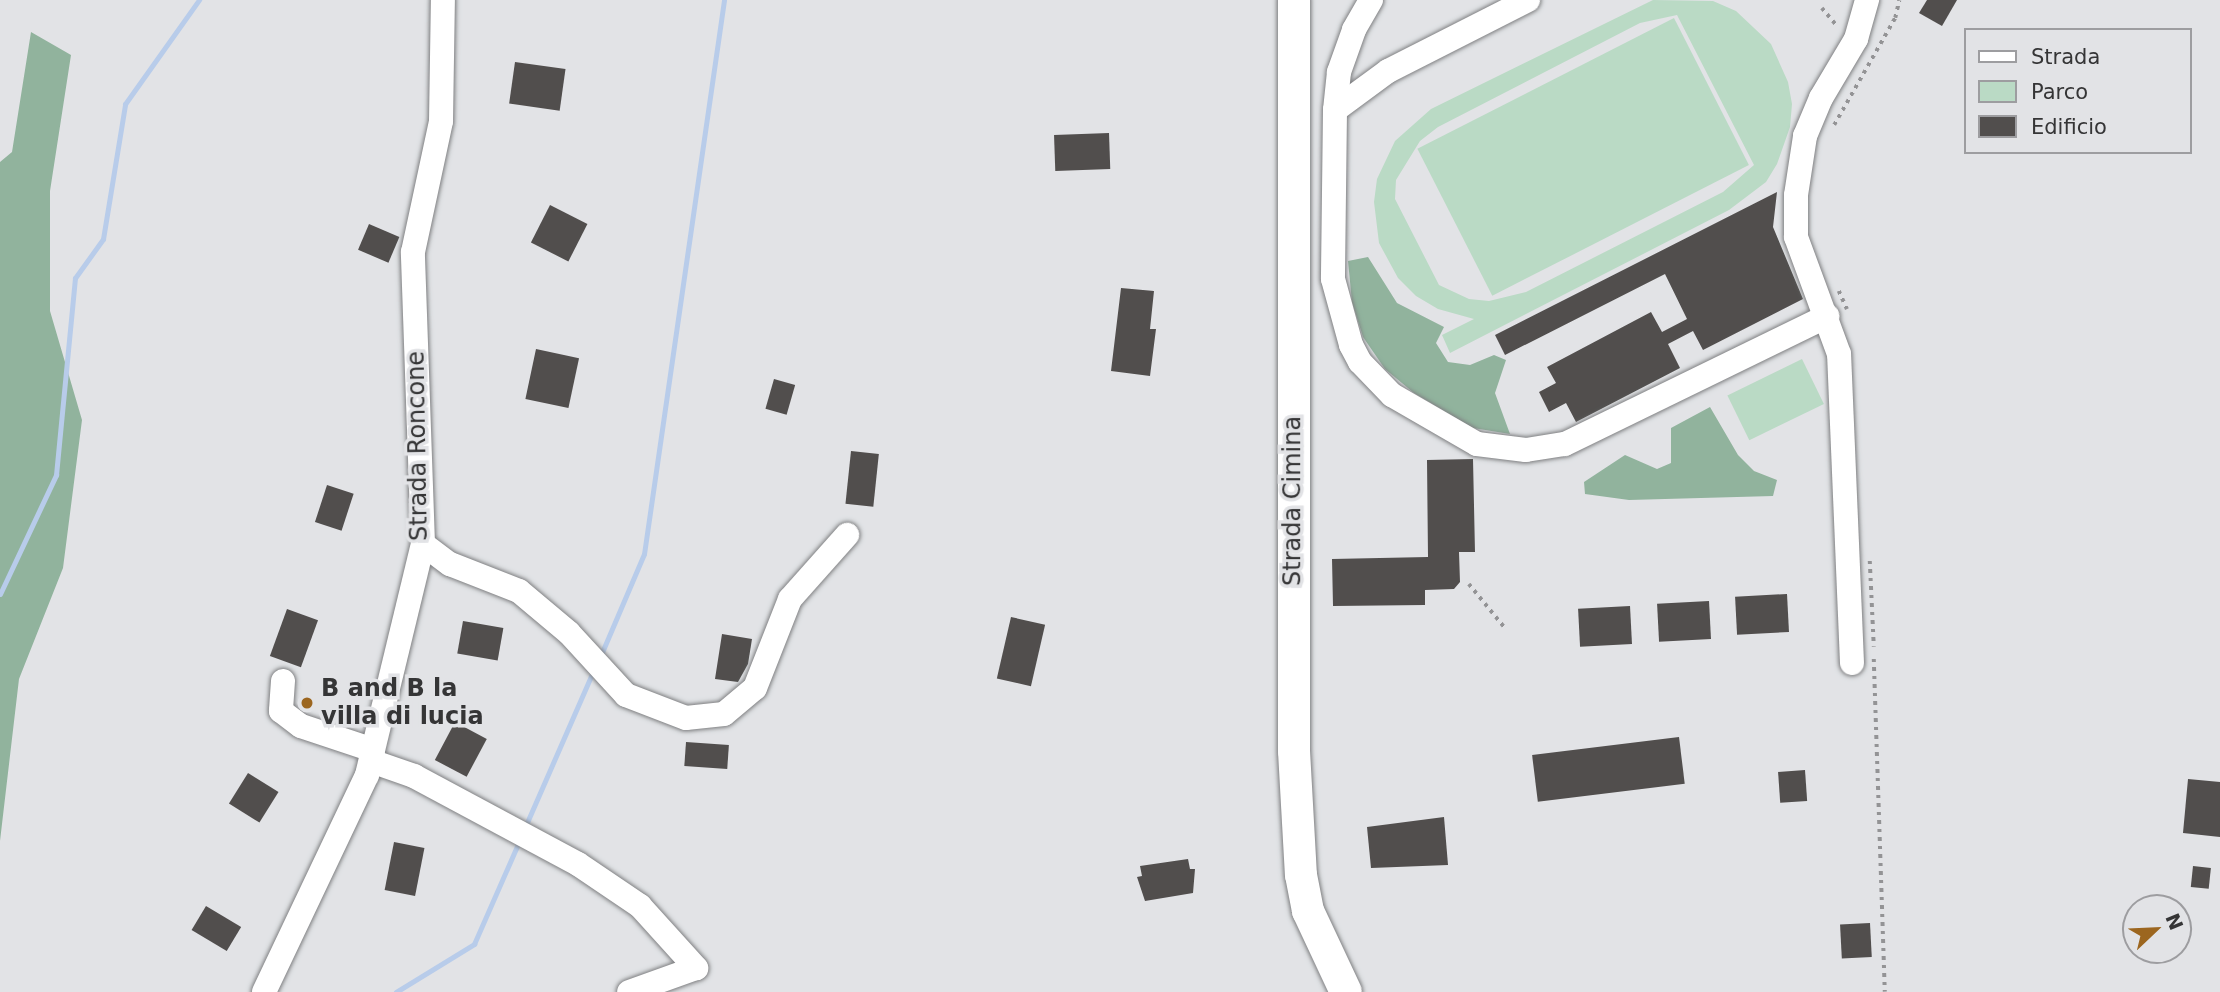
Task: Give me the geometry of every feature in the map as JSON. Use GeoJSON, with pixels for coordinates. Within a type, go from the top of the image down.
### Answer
{"type":"FeatureCollection","features":[{"type":"Feature","properties":{"kind":"main road","name":"Strada Cimina"},"geometry":{"type":"LineString","coordinates":[[1294,0],[1296,807],[1301,876],[1308,911],[1346,992]]}},
{"type":"Feature","properties":{"kind":"street","name":"Strada Roncone"},"geometry":{"type":"LineString","coordinates":[[264,992],[372,756],[423,544],[413,252],[441,121],[443,0]]}},
{"type":"Feature","properties":{"kind":"street"},"geometry":{"type":"LineString","coordinates":[[1352,0],[1352,35],[1369,63],[1388,71]]}},
{"type":"Feature","properties":{"kind":"street"},"geometry":{"type":"LineString","coordinates":[[1371,0],[1352,35],[1339,72],[1335,110],[1334,279],[1350,345],[1360,362],[1392,395],[1477,444],[1526,450],[1565,443],[1827,316]]}},
{"type":"Feature","properties":{"kind":"street"},"geometry":{"type":"LineString","coordinates":[[1335,110],[1388,71],[1528,0]]}},
{"type":"Feature","properties":{"kind":"street"},"geometry":{"type":"LineString","coordinates":[[1852,663],[1839,354],[1796,237],[1800,156],[1821,98],[1856,40],[1867,0]]}},
{"type":"Feature","properties":{"kind":"street"},"geometry":{"type":"LineString","coordinates":[[423,544],[450,564],[519,591],[569,633],[626,695],[686,718],[724,714],[755,688],[790,598],[847,536]]}},
{"type":"Feature","properties":{"kind":"street"},"geometry":{"type":"LineString","coordinates":[[284,681],[281,711],[302,726],[414,776],[578,864],[640,906],[696,968],[629,992]]}},
{"type":"Feature","properties":{"kind":"path"},"geometry":{"type":"LineString","coordinates":[[1469,584],[1505,628]]}},
{"type":"Feature","properties":{"kind":"green space"},"geometry":{"type":"Polygon","coordinates":[[[1653,0],[1713,1],[1736,11],[1771,44],[1788,82],[1792,104],[1790,127],[1777,164],[1766,182],[1729,210],[1450,353],[1442,335],[1474,319],[1438,309],[1416,296],[1398,278],[1379,243],[1374,202],[1377,179],[1395,141],[1431,109],[1653,0]],[[1677,15],[1640,23],[1438,127],[1420,141],[1396,180],[1395,199],[1439,285],[1469,299],[1489,301],[1526,292],[1723,192],[1754,165],[1677,15]]]}},
{"type":"Feature","properties":{"kind":"green space"},"geometry":{"type":"Polygon","coordinates":[[[1674,18],[1749,165],[1492,296],[1417,149],[1674,18]]]}},
{"type":"Feature","properties":{"kind":"green space"},"geometry":{"type":"Polygon","coordinates":[[[31,32],[71,55],[50,191],[50,311],[82,420],[63,568],[19,679],[0,841],[0,162],[12,152],[31,32]]]}},
{"type":"Feature","properties":{"kind":"green space"},"geometry":{"type":"Polygon","coordinates":[[[1368,257],[1397,303],[1444,327],[1436,343],[1448,362],[1470,365],[1494,355],[1506,360],[1495,393],[1510,434],[1473,428],[1414,393],[1385,369],[1363,337],[1352,302],[1348,261],[1368,257]]]}},
{"type":"Feature","properties":{"kind":"green space"},"geometry":{"type":"Polygon","coordinates":[[[1802,359],[1824,404],[1749,440],[1727,395],[1802,359]]]}},
{"type":"Feature","properties":{"kind":"green space"},"geometry":{"type":"Polygon","coordinates":[[[1710,407],[1738,455],[1754,471],[1777,480],[1773,496],[1629,500],[1585,494],[1584,482],[1625,455],[1657,469],[1671,463],[1671,428],[1710,407]]]}},
{"type":"Feature","properties":{"kind":"building"},"geometry":{"type":"Polygon","coordinates":[[[1927,0],[1957,0],[1942,26],[1919,13],[1927,0]]]}},
{"type":"Feature","properties":{"kind":"building"},"geometry":{"type":"Polygon","coordinates":[[[515,62],[566,69],[560,111],[509,104],[515,62]]]}},
{"type":"Feature","properties":{"kind":"building"},"geometry":{"type":"Polygon","coordinates":[[[1109,133],[1110,169],[1055,171],[1054,135],[1109,133]]]}},
{"type":"Feature","properties":{"kind":"building"},"geometry":{"type":"Polygon","coordinates":[[[1777,192],[1773,227],[1803,299],[1703,350],[1693,331],[1668,344],[1680,368],[1576,422],[1566,403],[1549,412],[1539,392],[1556,383],[1547,367],[1651,312],[1662,332],[1687,319],[1665,274],[1505,355],[1495,335],[1777,192]]]}},
{"type":"Feature","properties":{"kind":"building"},"geometry":{"type":"Polygon","coordinates":[[[550,205],[587,224],[568,261],[531,242],[550,205]]]}},
{"type":"Feature","properties":{"kind":"building"},"geometry":{"type":"Polygon","coordinates":[[[369,224],[399,237],[388,263],[358,250],[369,224]]]}},
{"type":"Feature","properties":{"kind":"building"},"geometry":{"type":"Polygon","coordinates":[[[1121,288],[1154,291],[1150,329],[1156,329],[1150,376],[1111,371],[1121,288]]]}},
{"type":"Feature","properties":{"kind":"building"},"geometry":{"type":"Polygon","coordinates":[[[536,349],[579,358],[568,408],[525,399],[536,349]]]}},
{"type":"Feature","properties":{"kind":"building"},"geometry":{"type":"Polygon","coordinates":[[[774,379],[795,385],[787,415],[765,409],[774,379]]]}},
{"type":"Feature","properties":{"kind":"building"},"geometry":{"type":"Polygon","coordinates":[[[851,451],[879,454],[873,507],[845,504],[851,451]]]}},
{"type":"Feature","properties":{"kind":"building"},"geometry":{"type":"Polygon","coordinates":[[[1473,459],[1475,552],[1459,552],[1460,582],[1454,589],[1425,590],[1425,605],[1333,606],[1332,559],[1428,557],[1427,460],[1473,459]]]}},
{"type":"Feature","properties":{"kind":"building"},"geometry":{"type":"Polygon","coordinates":[[[327,485],[354,494],[342,531],[315,522],[327,485]]]}},
{"type":"Feature","properties":{"kind":"building"},"geometry":{"type":"Polygon","coordinates":[[[1787,594],[1789,632],[1737,635],[1735,597],[1787,594]]]}},
{"type":"Feature","properties":{"kind":"building"},"geometry":{"type":"Polygon","coordinates":[[[1709,601],[1711,639],[1659,642],[1657,604],[1709,601]]]}},
{"type":"Feature","properties":{"kind":"building"},"geometry":{"type":"Polygon","coordinates":[[[1630,606],[1632,644],[1580,647],[1578,609],[1630,606]]]}},
{"type":"Feature","properties":{"kind":"building"},"geometry":{"type":"Polygon","coordinates":[[[287,609],[318,620],[301,667],[270,656],[287,609]]]}},
{"type":"Feature","properties":{"kind":"building"},"geometry":{"type":"Polygon","coordinates":[[[1011,617],[1045,625],[1031,686],[997,678],[1011,617]]]}},
{"type":"Feature","properties":{"kind":"building"},"geometry":{"type":"Polygon","coordinates":[[[463,621],[503,628],[498,661],[457,653],[463,621]]]}},
{"type":"Feature","properties":{"kind":"building"},"geometry":{"type":"Polygon","coordinates":[[[722,634],[752,639],[748,664],[738,682],[715,679],[722,634]]]}},
{"type":"Feature","properties":{"kind":"building"},"geometry":{"type":"Polygon","coordinates":[[[455,722],[487,739],[467,777],[435,760],[455,722]]]}},
{"type":"Feature","properties":{"kind":"building"},"geometry":{"type":"Polygon","coordinates":[[[1679,737],[1685,784],[1538,802],[1532,755],[1679,737]]]}},
{"type":"Feature","properties":{"kind":"building"},"geometry":{"type":"Polygon","coordinates":[[[686,742],[729,745],[727,769],[684,766],[686,742]]]}},
{"type":"Feature","properties":{"kind":"building"},"geometry":{"type":"Polygon","coordinates":[[[1805,770],[1807,801],[1780,803],[1778,772],[1805,770]]]}},
{"type":"Feature","properties":{"kind":"building"},"geometry":{"type":"Polygon","coordinates":[[[248,773],[279,792],[259,823],[229,804],[248,773]]]}},
{"type":"Feature","properties":{"kind":"building"},"geometry":{"type":"Polygon","coordinates":[[[2188,779],[2220,782],[2220,837],[2183,833],[2188,779]]]}},
{"type":"Feature","properties":{"kind":"building"},"geometry":{"type":"Polygon","coordinates":[[[1444,817],[1448,865],[1371,868],[1367,827],[1444,817]]]}},
{"type":"Feature","properties":{"kind":"building"},"geometry":{"type":"Polygon","coordinates":[[[394,842],[424,848],[415,896],[385,890],[394,842]]]}},
{"type":"Feature","properties":{"kind":"building"},"geometry":{"type":"Polygon","coordinates":[[[1188,859],[1190,869],[1195,869],[1193,893],[1145,901],[1137,877],[1142,876],[1140,866],[1188,859]]]}},
{"type":"Feature","properties":{"kind":"building"},"geometry":{"type":"Polygon","coordinates":[[[2193,866],[2211,868],[2209,889],[2191,887],[2193,866]]]}},
{"type":"Feature","properties":{"kind":"building"},"geometry":{"type":"Polygon","coordinates":[[[206,906],[241,927],[227,951],[192,930],[206,906]]]}},
{"type":"Feature","properties":{"kind":"building"},"geometry":{"type":"Polygon","coordinates":[[[1870,923],[1872,957],[1842,959],[1840,925],[1870,923]]]}},
{"type":"Feature","properties":{"kind":"waterway"},"geometry":{"type":"LineString","coordinates":[[0,594],[56,475],[75,278],[103,239],[125,104],[199,0]]}},
{"type":"Feature","properties":{"kind":"waterway"},"geometry":{"type":"LineString","coordinates":[[600,657],[644,554],[724,0]]}},
{"type":"Feature","properties":{"kind":"waterway"},"geometry":{"type":"LineString","coordinates":[[525,827],[594,669]]}},
{"type":"Feature","properties":{"kind":"waterway"},"geometry":{"type":"LineString","coordinates":[[396,992],[474,944],[520,839]]}},
{"type":"Feature","properties":{"kind":"place","name":"B and B la villa di lucia"},"geometry":{"type":"Point","coordinates":[307,703]}}]}
